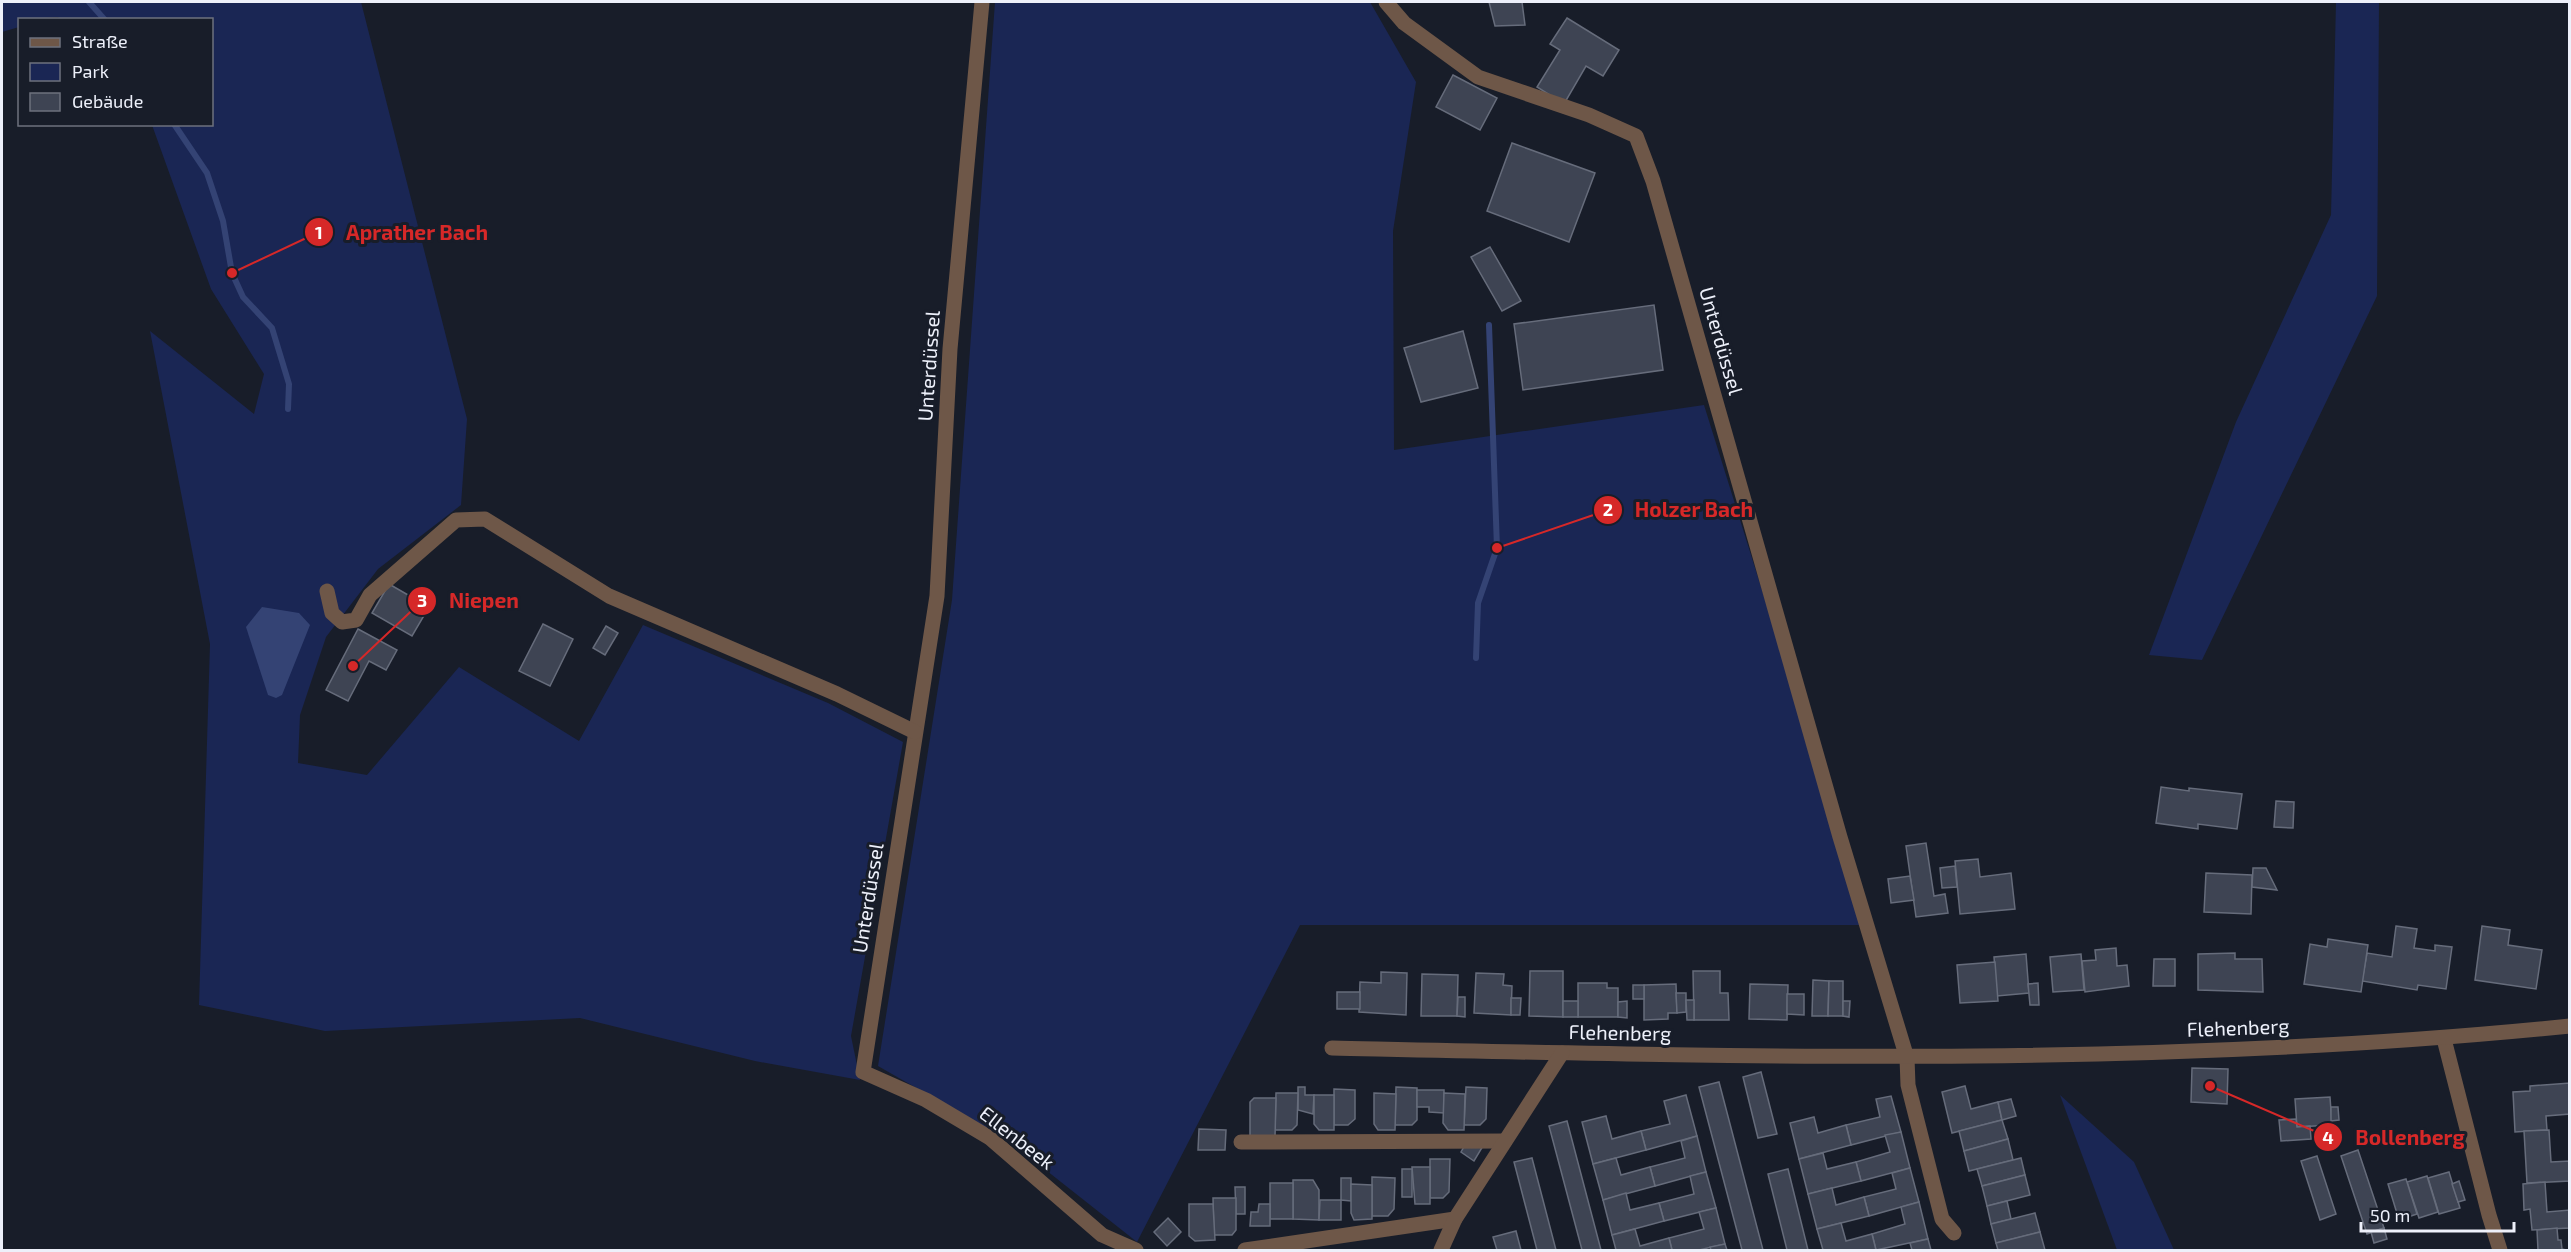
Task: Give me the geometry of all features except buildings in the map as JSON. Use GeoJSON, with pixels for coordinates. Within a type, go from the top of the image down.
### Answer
{"type":"FeatureCollection","features":[{"type":"Feature","properties":{"kind":"street","name":"Unterdüssel"},"geometry":{"type":"LineString","coordinates":[[863,1072],[937,596],[950,349],[982,2]]}},
{"type":"Feature","properties":{"kind":"street","name":"Unterdüssel"},"geometry":{"type":"LineString","coordinates":[[1386,2],[1404,23],[1478,77],[1589,115],[1636,136],[1653,181],[1840,837],[1907,1058]]}},
{"type":"Feature","properties":{"kind":"street"},"geometry":{"type":"LineString","coordinates":[[327,591],[332,613],[342,622],[356,620],[370,595],[456,520],[485,519],[609,596],[837,694],[915,732]]}},
{"type":"Feature","properties":{"kind":"street","name":"Flehenberg"},"geometry":{"type":"LineString","coordinates":[[1332,1048],[1907,1058],[2278,1048],[2444,1039],[2570,1026]]}},
{"type":"Feature","properties":{"kind":"street"},"geometry":{"type":"LineString","coordinates":[[2444,1039],[2500,1251]]}},
{"type":"Feature","properties":{"kind":"street"},"geometry":{"type":"LineString","coordinates":[[1441,1251],[1455,1219],[1562,1053]]}},
{"type":"Feature","properties":{"kind":"street"},"geometry":{"type":"LineString","coordinates":[[1907,1058],[1908,1085],[1942,1219],[1954,1233]]}},
{"type":"Feature","properties":{"kind":"street","name":"Ellenbeek"},"geometry":{"type":"LineString","coordinates":[[863,1072],[926,1100],[990,1138],[1102,1235],[1136,1251]]}},
{"type":"Feature","properties":{"kind":"street"},"geometry":{"type":"LineString","coordinates":[[1240,1142],[1505,1141]]}},
{"type":"Feature","properties":{"kind":"street"},"geometry":{"type":"LineString","coordinates":[[1245,1251],[1455,1219]]}},
{"type":"Feature","properties":{"kind":"green space"},"geometry":{"type":"Polygon","coordinates":[[[2,2],[361,2],[467,419],[461,505],[378,569],[326,637],[300,715],[298,763],[367,775],[459,667],[579,741],[643,625],[828,703],[903,742],[851,1036],[860,1080],[755,1061],[580,1018],[325,1031],[199,1005],[210,644],[150,331],[254,414],[264,374],[211,289],[152,126],[213,126],[213,18],[18,18],[18,27],[2,32],[2,2]]]}},
{"type":"Feature","properties":{"kind":"green space"},"geometry":{"type":"Polygon","coordinates":[[[995,2],[1370,2],[1416,82],[1393,231],[1394,450],[1704,405],[1867,925],[1300,925],[1137,1242],[1009,1141],[878,1066],[952,600],[995,2]]]}},
{"type":"Feature","properties":{"kind":"green space"},"geometry":{"type":"Polygon","coordinates":[[[2336,2],[2379,2],[2377,296],[2202,660],[2149,655],[2236,422],[2331,215],[2336,2]]]}},
{"type":"Feature","properties":{"kind":"green space"},"geometry":{"type":"Polygon","coordinates":[[[2060,1095],[2134,1162],[2174,1250],[2117,1250],[2060,1095]]]}},
{"type":"Feature","properties":{"kind":"shaded area"},"geometry":{"type":"Polygon","coordinates":[[[262,607],[299,613],[310,625],[282,695],[276,698],[268,695],[246,627],[262,607]]]}},
{"type":"Feature","properties":{"kind":"waterway"},"geometry":{"type":"LineString","coordinates":[[89,2],[103,18]]}},
{"type":"Feature","properties":{"kind":"waterway"},"geometry":{"type":"LineString","coordinates":[[175,126],[207,173],[223,221],[232,273],[243,297],[272,328],[289,384],[288,409]]}},
{"type":"Feature","properties":{"kind":"waterway"},"geometry":{"type":"LineString","coordinates":[[1476,658],[1478,603],[1497,548],[1489,325]]}},
{"type":"Feature","properties":{"kind":"place","name":"Aprather Bach"},"geometry":{"type":"Point","coordinates":[232,273]}},
{"type":"Feature","properties":{"kind":"place","name":"Holzer Bach"},"geometry":{"type":"Point","coordinates":[1497,548]}},
{"type":"Feature","properties":{"kind":"place","name":"Niepen"},"geometry":{"type":"Point","coordinates":[353,666]}},
{"type":"Feature","properties":{"kind":"place","name":"Bollenberg"},"geometry":{"type":"Point","coordinates":[2210,1086]}}]}
